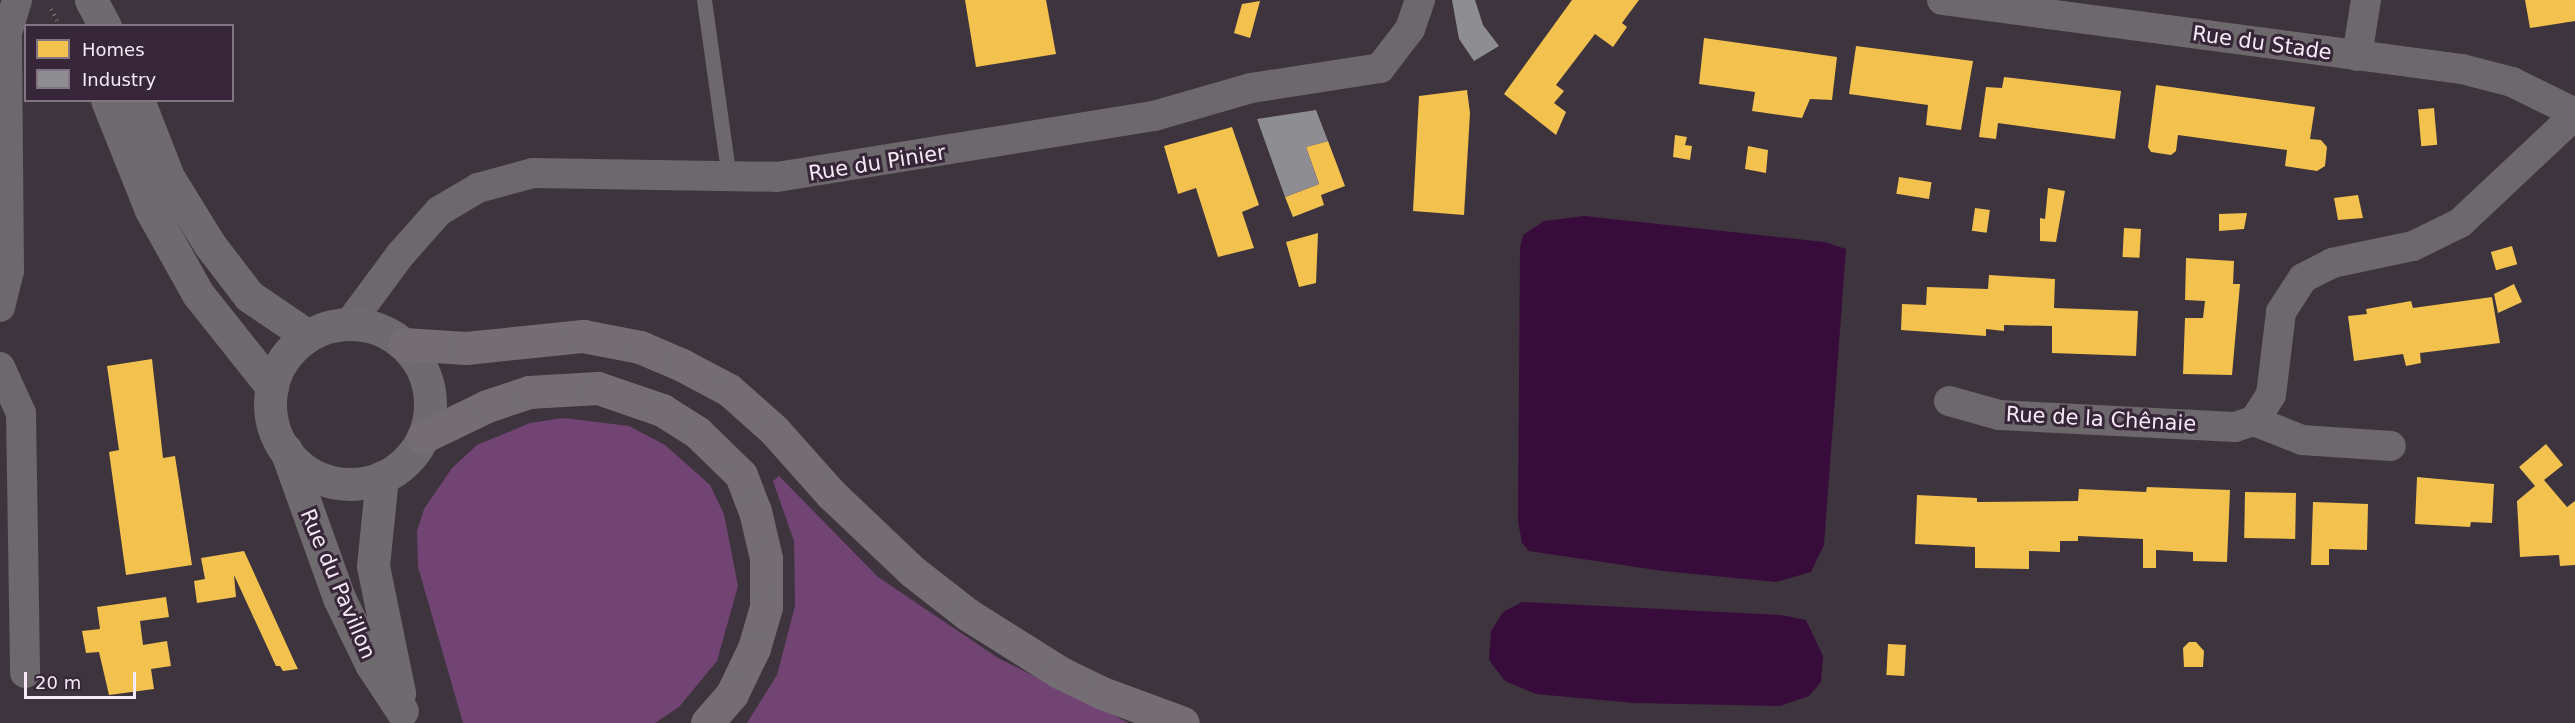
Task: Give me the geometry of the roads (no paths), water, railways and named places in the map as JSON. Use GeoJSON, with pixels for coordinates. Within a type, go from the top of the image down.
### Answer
{"type":"FeatureCollection","features":[{"type":"Feature","properties":{"kind":"highway"},"geometry":{"type":"LineString","coordinates":[[404,344],[466,348],[583,336],[640,347],[682,364],[736,397],[774,430],[864,525],[967,614],[1059,672],[1102,693],[1183,723]]}},
{"type":"Feature","properties":{"kind":"highway"},"geometry":{"type":"LineString","coordinates":[[423,437],[487,406],[529,392],[598,388],[662,410],[697,432],[741,475],[756,511],[766,558],[766,607],[754,648],[732,694],[707,723]]}},
{"type":"Feature","properties":{"kind":"street"},"geometry":{"type":"LineString","coordinates":[[0,307],[9,271],[7,33],[17,0]]}},
{"type":"Feature","properties":{"kind":"street"},"geometry":{"type":"LineString","coordinates":[[75,0],[81,24]]}},
{"type":"Feature","properties":{"kind":"street"},"geometry":{"type":"LineString","coordinates":[[91,0],[104,24]]}},
{"type":"Feature","properties":{"kind":"street","name":"Rue du Pinier"},"geometry":{"type":"LineString","coordinates":[[349,324],[400,255],[439,211],[478,189],[533,173],[777,177],[845,169],[1154,116],[1251,88],[1380,68],[1410,29],[1420,0]]}},
{"type":"Feature","properties":{"kind":"street","name":"Rue du Stade"},"geometry":{"type":"LineString","coordinates":[[1942,0],[2462,69],[2512,82],[2575,114]]}},
{"type":"Feature","properties":{"kind":"street"},"geometry":{"type":"LineString","coordinates":[[2357,56],[2366,0]]}},
{"type":"Feature","properties":{"kind":"street"},"geometry":{"type":"LineString","coordinates":[[108,102],[151,210],[198,294],[273,387]]}},
{"type":"Feature","properties":{"kind":"street"},"geometry":{"type":"LineString","coordinates":[[139,102],[168,177],[210,246],[249,296],[308,336]]}},
{"type":"Feature","properties":{"kind":"street"},"geometry":{"type":"LineString","coordinates":[[2254,422],[2271,395],[2281,312],[2303,278],[2332,263],[2413,246],[2460,223],[2575,114]]}},
{"type":"Feature","properties":{"kind":"street"},"geometry":{"type":"LineString","coordinates":[[349,324],[379,329],[404,344],[420,364],[429,388],[429,413],[423,437],[401,465],[382,477],[355,483],[329,480],[305,469],[286,450],[272,420],[273,387],[285,358],[308,336],[331,326],[349,324]]}},
{"type":"Feature","properties":{"kind":"street"},"geometry":{"type":"LineString","coordinates":[[0,367],[21,412],[25,673]]}},
{"type":"Feature","properties":{"kind":"street","name":"Rue de la Chênaie"},"geometry":{"type":"LineString","coordinates":[[1950,401],[1999,415],[2235,427],[2254,422],[2302,440],[2391,446]]}},
{"type":"Feature","properties":{"kind":"street","name":"Rue du Pavillon"},"geometry":{"type":"LineString","coordinates":[[286,450],[339,598],[371,664],[405,717]]}},
{"type":"Feature","properties":{"kind":"street","name":"Rue du Pavillon"},"geometry":{"type":"LineString","coordinates":[[382,477],[373,566],[405,717]]}},
{"type":"Feature","properties":{"kind":"lane"},"geometry":{"type":"LineString","coordinates":[[704,0],[729,177]]}}]}
